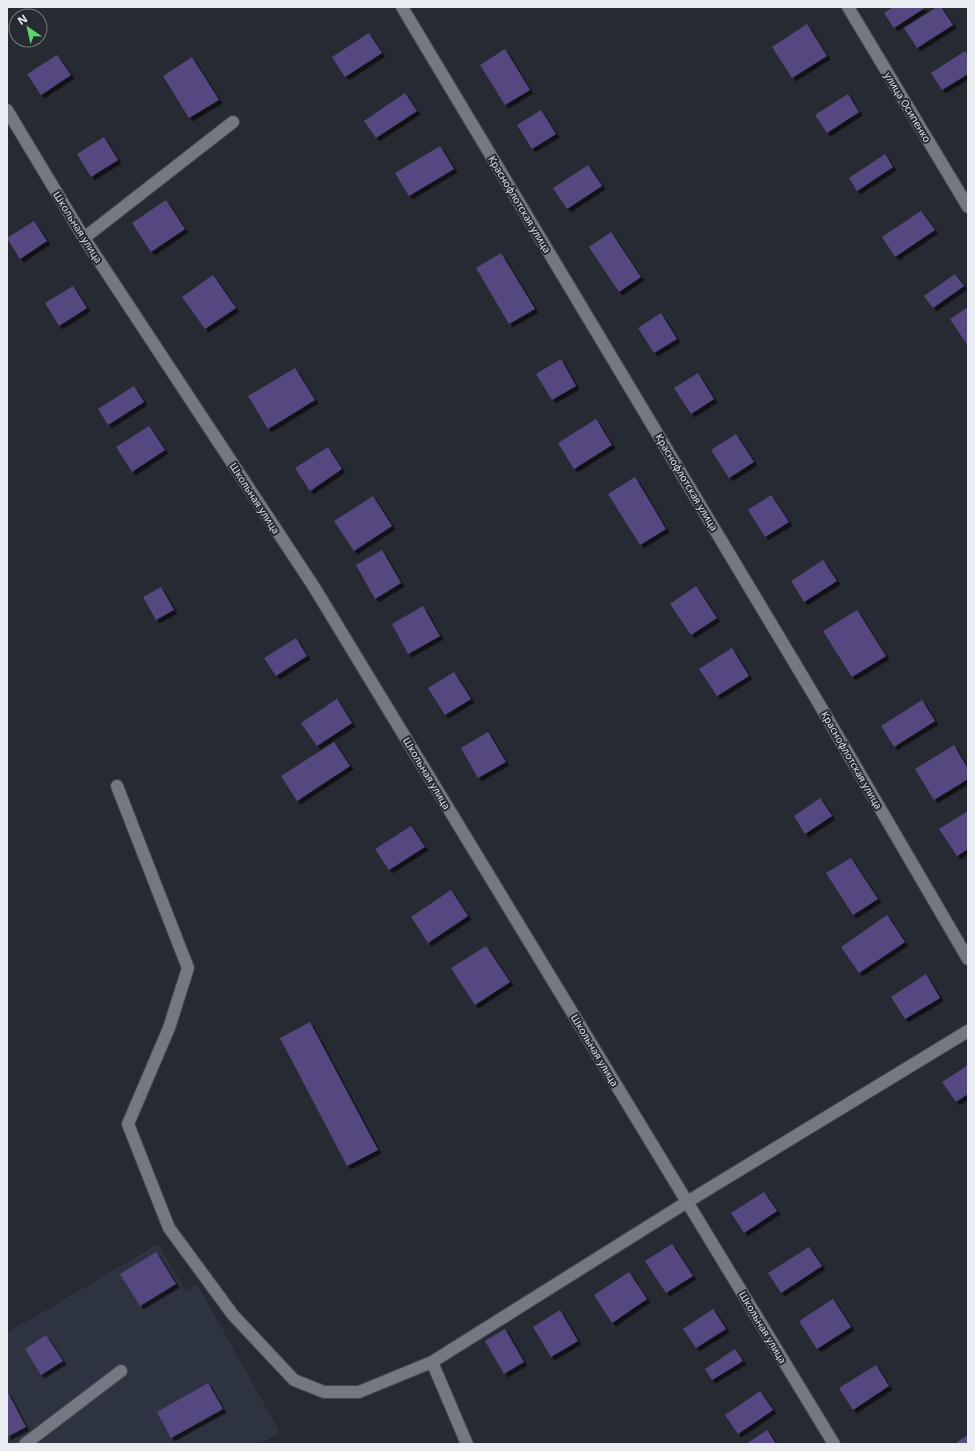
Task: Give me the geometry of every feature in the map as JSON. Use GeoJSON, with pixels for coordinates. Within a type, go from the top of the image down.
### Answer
{"type":"FeatureCollection","features":[{"type":"Feature","properties":{"kind":"street","name":"Краснофлотская улица"},"geometry":{"type":"LineString","coordinates":[[402,7],[815,696],[968,959]]}},
{"type":"Feature","properties":{"kind":"street","name":"улица Осипенко"},"geometry":{"type":"LineString","coordinates":[[848,7],[968,207]]}},
{"type":"Feature","properties":{"kind":"street","name":"Школьная улица"},"geometry":{"type":"LineString","coordinates":[[7,110],[84,238],[314,588],[834,1444]]}},
{"type":"Feature","properties":{"kind":"street"},"geometry":{"type":"LineString","coordinates":[[84,238],[232,122]]}},
{"type":"Feature","properties":{"kind":"street"},"geometry":{"type":"LineString","coordinates":[[117,786],[188,968],[169,1028],[128,1124],[169,1228],[233,1315],[294,1380],[324,1392],[359,1392],[432,1362],[687,1202],[968,1031]]}},
{"type":"Feature","properties":{"kind":"street"},"geometry":{"type":"LineString","coordinates":[[432,1362],[467,1444]]}},
{"type":"Feature","properties":{"kind":"street"},"geometry":{"type":"LineString","coordinates":[[25,1444],[121,1371]]}},
{"type":"Feature","properties":{"kind":"shaded area"},"geometry":{"type":"Polygon","coordinates":[[[158,1244],[186,1292],[197,1284],[280,1432],[259,1444],[7,1444],[7,1333],[158,1244]]]}},
{"type":"Feature","properties":{"kind":"building"},"geometry":{"type":"Polygon","coordinates":[[[893,7],[926,7],[894,28],[884,13],[893,7]]]}},
{"type":"Feature","properties":{"kind":"building"},"geometry":{"type":"Polygon","coordinates":[[[937,7],[941,7],[953,25],[917,48],[904,28],[937,7]]]}},
{"type":"Feature","properties":{"kind":"building"},"geometry":{"type":"Polygon","coordinates":[[[807,24],[827,56],[792,78],[772,47],[807,24]]]}},
{"type":"Feature","properties":{"kind":"building"},"geometry":{"type":"Polygon","coordinates":[[[369,33],[382,53],[345,77],[332,57],[369,33]]]}},
{"type":"Feature","properties":{"kind":"building"},"geometry":{"type":"Polygon","coordinates":[[[505,49],[530,90],[505,105],[480,65],[505,49]]]}},
{"type":"Feature","properties":{"kind":"building"},"geometry":{"type":"Polygon","coordinates":[[[965,51],[968,55],[968,74],[942,90],[931,73],[965,51]]]}},
{"type":"Feature","properties":{"kind":"building"},"geometry":{"type":"Polygon","coordinates":[[[57,55],[71,75],[41,95],[27,74],[57,55]]]}},
{"type":"Feature","properties":{"kind":"building"},"geometry":{"type":"Polygon","coordinates":[[[192,57],[219,100],[189,118],[163,76],[192,57]]]}},
{"type":"Feature","properties":{"kind":"building"},"geometry":{"type":"Polygon","coordinates":[[[405,93],[417,111],[376,138],[364,121],[405,93]]]}},
{"type":"Feature","properties":{"kind":"building"},"geometry":{"type":"Polygon","coordinates":[[[848,94],[859,112],[827,133],[815,115],[848,94]]]}},
{"type":"Feature","properties":{"kind":"building"},"geometry":{"type":"Polygon","coordinates":[[[541,110],[556,134],[532,149],[517,125],[541,110]]]}},
{"type":"Feature","properties":{"kind":"building"},"geometry":{"type":"Polygon","coordinates":[[[104,137],[118,160],[91,177],[77,154],[104,137]]]}},
{"type":"Feature","properties":{"kind":"building"},"geometry":{"type":"Polygon","coordinates":[[[440,146],[454,169],[409,196],[395,173],[440,146]]]}},
{"type":"Feature","properties":{"kind":"building"},"geometry":{"type":"Polygon","coordinates":[[[885,154],[893,167],[857,191],[849,178],[885,154]]]}},
{"type":"Feature","properties":{"kind":"building"},"geometry":{"type":"Polygon","coordinates":[[[588,165],[602,186],[567,209],[553,188],[588,165]]]}},
{"type":"Feature","properties":{"kind":"building"},"geometry":{"type":"Polygon","coordinates":[[[166,200],[185,229],[151,252],[132,223],[166,200]]]}},
{"type":"Feature","properties":{"kind":"building"},"geometry":{"type":"Polygon","coordinates":[[[921,211],[935,230],[895,257],[882,237],[921,211]]]}},
{"type":"Feature","properties":{"kind":"building"},"geometry":{"type":"Polygon","coordinates":[[[34,221],[47,241],[20,259],[7,238],[34,221]]]}},
{"type":"Feature","properties":{"kind":"building"},"geometry":{"type":"Polygon","coordinates":[[[611,232],[641,277],[619,292],[589,247],[611,232]]]}},
{"type":"Feature","properties":{"kind":"building"},"geometry":{"type":"Polygon","coordinates":[[[501,253],[535,309],[509,324],[476,268],[501,253]]]}},
{"type":"Feature","properties":{"kind":"building"},"geometry":{"type":"Polygon","coordinates":[[[955,274],[964,286],[933,308],[924,296],[955,274]]]}},
{"type":"Feature","properties":{"kind":"building"},"geometry":{"type":"Polygon","coordinates":[[[213,275],[236,308],[205,329],[182,297],[213,275]]]}},
{"type":"Feature","properties":{"kind":"building"},"geometry":{"type":"Polygon","coordinates":[[[73,286],[87,308],[59,326],[45,303],[73,286]]]}},
{"type":"Feature","properties":{"kind":"building"},"geometry":{"type":"Polygon","coordinates":[[[968,307],[968,346],[950,319],[968,307]]]}},
{"type":"Feature","properties":{"kind":"building"},"geometry":{"type":"Polygon","coordinates":[[[661,313],[677,339],[654,353],[638,328],[661,313]]]}},
{"type":"Feature","properties":{"kind":"building"},"geometry":{"type":"Polygon","coordinates":[[[561,359],[576,386],[552,400],[536,374],[561,359]]]}},
{"type":"Feature","properties":{"kind":"building"},"geometry":{"type":"Polygon","coordinates":[[[295,368],[315,400],[268,429],[248,396],[295,368]]]}},
{"type":"Feature","properties":{"kind":"building"},"geometry":{"type":"Polygon","coordinates":[[[698,373],[714,399],[691,414],[674,388],[698,373]]]}},
{"type":"Feature","properties":{"kind":"building"},"geometry":{"type":"Polygon","coordinates":[[[134,386],[144,402],[108,425],[98,409],[134,386]]]}},
{"type":"Feature","properties":{"kind":"building"},"geometry":{"type":"Polygon","coordinates":[[[596,419],[612,445],[574,469],[558,443],[596,419]]]}},
{"type":"Feature","properties":{"kind":"building"},"geometry":{"type":"Polygon","coordinates":[[[149,426],[165,450],[132,472],[116,447],[149,426]]]}},
{"type":"Feature","properties":{"kind":"building"},"geometry":{"type":"Polygon","coordinates":[[[736,434],[754,462],[729,478],[711,450],[736,434]]]}},
{"type":"Feature","properties":{"kind":"building"},"geometry":{"type":"Polygon","coordinates":[[[328,447],[342,469],[310,491],[295,468],[328,447]]]}},
{"type":"Feature","properties":{"kind":"building"},"geometry":{"type":"Polygon","coordinates":[[[635,477],[666,529],[640,545],[608,494],[635,477]]]}},
{"type":"Feature","properties":{"kind":"building"},"geometry":{"type":"Polygon","coordinates":[[[771,495],[789,522],[765,537],[748,510],[771,495]]]}},
{"type":"Feature","properties":{"kind":"building"},"geometry":{"type":"Polygon","coordinates":[[[373,496],[392,526],[354,551],[334,521],[373,496]]]}},
{"type":"Feature","properties":{"kind":"building"},"geometry":{"type":"Polygon","coordinates":[[[382,550],[401,583],[375,599],[356,565],[382,550]]]}},
{"type":"Feature","properties":{"kind":"building"},"geometry":{"type":"Polygon","coordinates":[[[823,560],[837,581],[804,602],[791,581],[823,560]]]}},
{"type":"Feature","properties":{"kind":"building"},"geometry":{"type":"Polygon","coordinates":[[[696,586],[717,618],[691,635],[670,604],[696,586]]]}},
{"type":"Feature","properties":{"kind":"building"},"geometry":{"type":"Polygon","coordinates":[[[161,587],[174,610],[156,620],[143,597],[161,587]]]}},
{"type":"Feature","properties":{"kind":"building"},"geometry":{"type":"Polygon","coordinates":[[[423,606],[440,636],[408,654],[392,624],[423,606]]]}},
{"type":"Feature","properties":{"kind":"building"},"geometry":{"type":"Polygon","coordinates":[[[857,610],[886,656],[852,677],[823,631],[857,610]]]}},
{"type":"Feature","properties":{"kind":"building"},"geometry":{"type":"Polygon","coordinates":[[[296,638],[307,656],[276,676],[264,658],[296,638]]]}},
{"type":"Feature","properties":{"kind":"building"},"geometry":{"type":"Polygon","coordinates":[[[732,648],[749,676],[717,696],[699,669],[732,648]]]}},
{"type":"Feature","properties":{"kind":"building"},"geometry":{"type":"Polygon","coordinates":[[[454,672],[471,699],[445,715],[428,688],[454,672]]]}},
{"type":"Feature","properties":{"kind":"building"},"geometry":{"type":"Polygon","coordinates":[[[337,699],[352,723],[317,746],[301,723],[337,699]]]}},
{"type":"Feature","properties":{"kind":"building"},"geometry":{"type":"Polygon","coordinates":[[[922,700],[935,721],[894,747],[881,726],[922,700]]]}},
{"type":"Feature","properties":{"kind":"building"},"geometry":{"type":"Polygon","coordinates":[[[488,732],[506,762],[478,778],[461,748],[488,732]]]}},
{"type":"Feature","properties":{"kind":"building"},"geometry":{"type":"Polygon","coordinates":[[[334,742],[350,766],[297,801],[281,776],[334,742]]]}},
{"type":"Feature","properties":{"kind":"building"},"geometry":{"type":"Polygon","coordinates":[[[954,745],[968,769],[968,779],[934,800],[915,769],[954,745]]]}},
{"type":"Feature","properties":{"kind":"building"},"geometry":{"type":"Polygon","coordinates":[[[820,798],[832,816],[805,834],[794,816],[820,798]]]}},
{"type":"Feature","properties":{"kind":"building"},"geometry":{"type":"Polygon","coordinates":[[[968,811],[968,849],[957,856],[939,829],[968,811]]]}},
{"type":"Feature","properties":{"kind":"building"},"geometry":{"type":"Polygon","coordinates":[[[411,826],[425,847],[389,870],[375,849],[411,826]]]}},
{"type":"Feature","properties":{"kind":"building"},"geometry":{"type":"Polygon","coordinates":[[[851,858],[878,899],[853,915],[826,873],[851,858]]]}},
{"type":"Feature","properties":{"kind":"building"},"geometry":{"type":"Polygon","coordinates":[[[451,890],[468,916],[428,943],[411,917],[451,890]]]}},
{"type":"Feature","properties":{"kind":"building"},"geometry":{"type":"Polygon","coordinates":[[[887,915],[905,942],[859,973],[841,947],[887,915]]]}},
{"type":"Feature","properties":{"kind":"building"},"geometry":{"type":"Polygon","coordinates":[[[486,946],[510,982],[475,1005],[451,968],[486,946]]]}},
{"type":"Feature","properties":{"kind":"building"},"geometry":{"type":"Polygon","coordinates":[[[926,974],[940,998],[905,1019],[891,997],[926,974]]]}},
{"type":"Feature","properties":{"kind":"building"},"geometry":{"type":"Polygon","coordinates":[[[310,1022],[378,1150],[347,1166],[280,1038],[310,1022]]]}},
{"type":"Feature","properties":{"kind":"building"},"geometry":{"type":"Polygon","coordinates":[[[968,1065],[968,1094],[956,1102],[942,1082],[968,1065]]]}},
{"type":"Feature","properties":{"kind":"building"},"geometry":{"type":"Polygon","coordinates":[[[764,1192],[777,1211],[744,1233],[731,1213],[764,1192]]]}},
{"type":"Feature","properties":{"kind":"building"},"geometry":{"type":"Polygon","coordinates":[[[672,1244],[693,1276],[666,1293],[645,1261],[672,1244]]]}},
{"type":"Feature","properties":{"kind":"building"},"geometry":{"type":"Polygon","coordinates":[[[809,1247],[822,1266],[781,1293],[768,1273],[809,1247]]]}},
{"type":"Feature","properties":{"kind":"building"},"geometry":{"type":"Polygon","coordinates":[[[156,1252],[176,1284],[140,1306],[120,1274],[156,1252]]]}},
{"type":"Feature","properties":{"kind":"building"},"geometry":{"type":"Polygon","coordinates":[[[629,1272],[647,1299],[612,1323],[594,1295],[629,1272]]]}},
{"type":"Feature","properties":{"kind":"building"},"geometry":{"type":"Polygon","coordinates":[[[833,1299],[851,1327],[817,1349],[799,1321],[833,1299]]]}},
{"type":"Feature","properties":{"kind":"building"},"geometry":{"type":"Polygon","coordinates":[[[713,1309],[726,1329],[696,1348],[683,1329],[713,1309]]]}},
{"type":"Feature","properties":{"kind":"building"},"geometry":{"type":"Polygon","coordinates":[[[560,1310],[578,1341],[551,1357],[533,1327],[560,1310]]]}},
{"type":"Feature","properties":{"kind":"building"},"geometry":{"type":"Polygon","coordinates":[[[505,1329],[524,1362],[504,1374],[485,1341],[505,1329]]]}},
{"type":"Feature","properties":{"kind":"building"},"geometry":{"type":"Polygon","coordinates":[[[46,1335],[63,1361],[41,1375],[25,1349],[46,1335]]]}},
{"type":"Feature","properties":{"kind":"building"},"geometry":{"type":"Polygon","coordinates":[[[735,1349],[743,1361],[712,1380],[705,1369],[735,1349]]]}},
{"type":"Feature","properties":{"kind":"building"},"geometry":{"type":"Polygon","coordinates":[[[876,1365],[889,1386],[853,1410],[839,1388],[876,1365]]]}},
{"type":"Feature","properties":{"kind":"building"},"geometry":{"type":"Polygon","coordinates":[[[208,1383],[223,1409],[171,1438],[157,1412],[208,1383]]]}},
{"type":"Feature","properties":{"kind":"building"},"geometry":{"type":"Polygon","coordinates":[[[7,1391],[26,1427],[7,1437],[7,1391]]]}},
{"type":"Feature","properties":{"kind":"building"},"geometry":{"type":"Polygon","coordinates":[[[760,1391],[773,1410],[738,1434],[725,1415],[760,1391]]]}},
{"type":"Feature","properties":{"kind":"building"},"geometry":{"type":"Polygon","coordinates":[[[767,1430],[776,1444],[746,1444],[767,1430]]]}},
{"type":"Feature","properties":{"kind":"building"},"geometry":{"type":"Polygon","coordinates":[[[968,1435],[968,1444],[959,1444],[957,1442],[968,1435]]]}}]}
